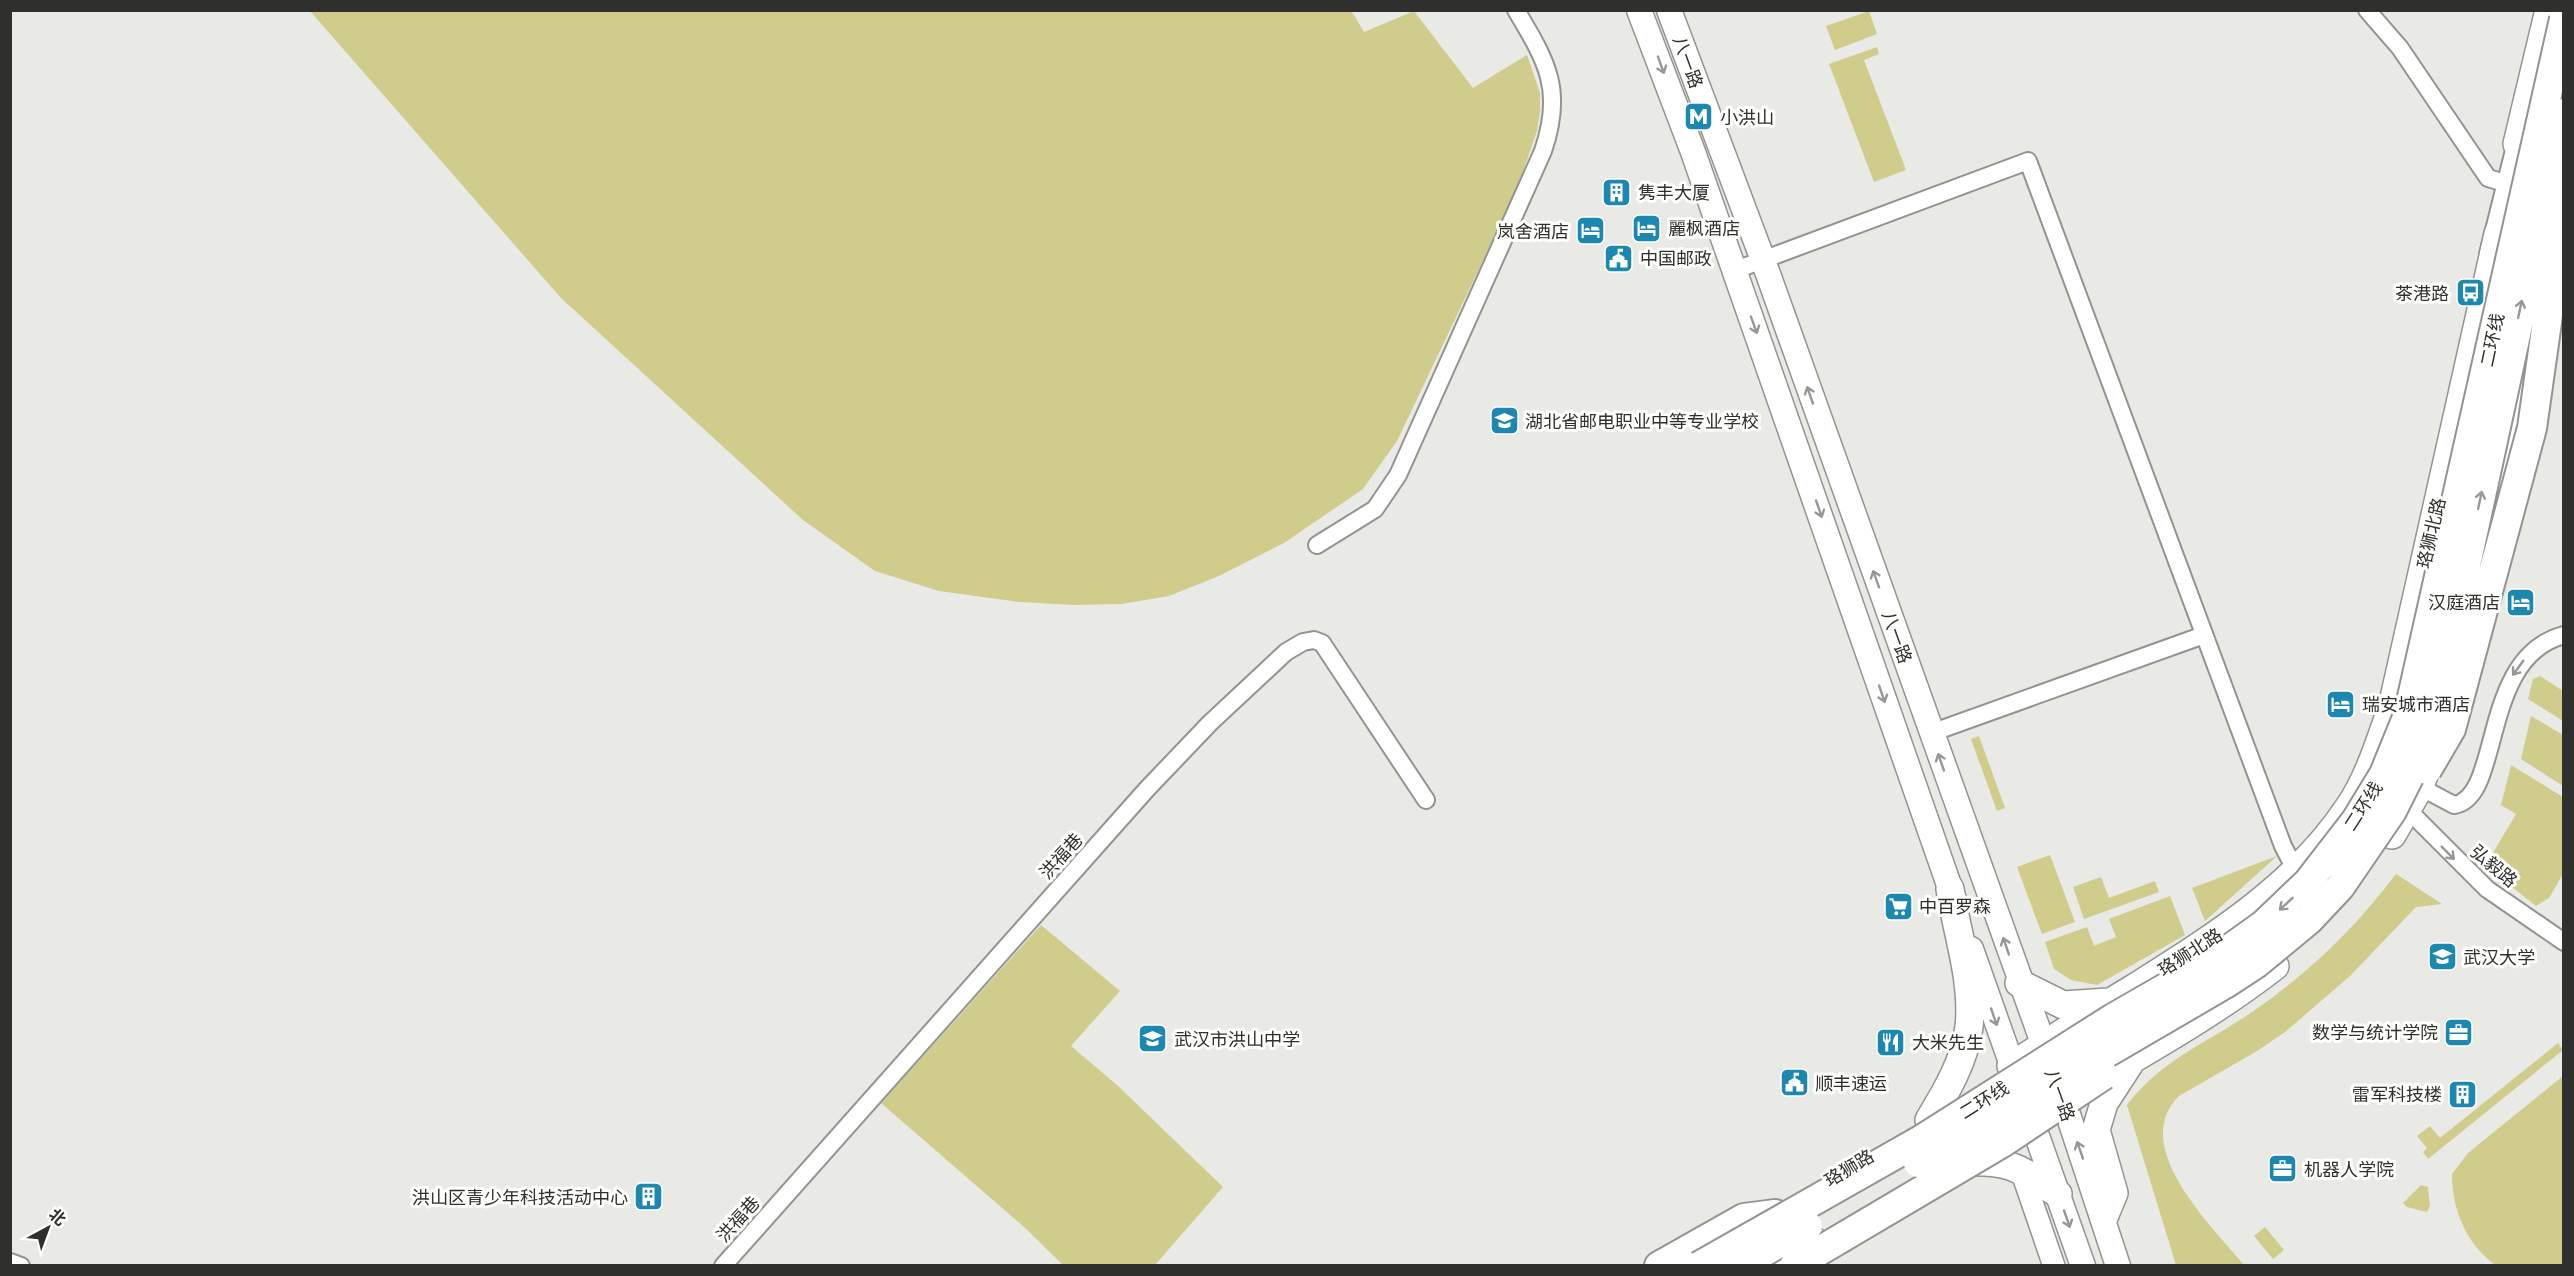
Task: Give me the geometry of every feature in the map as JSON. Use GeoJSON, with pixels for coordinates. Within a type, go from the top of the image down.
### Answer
{"type":"FeatureCollection","features":[{"type":"Feature","properties":{"kind":"highway"},"geometry":{"type":"LineString","coordinates":[[2494,255],[2554,10]]}},
{"type":"Feature","properties":{"kind":"highway","name":"二环线"},"geometry":{"type":"LineString","coordinates":[[1699,1266],[1919,1141],[2245,939],[2308,882],[2356,820],[2384,774],[2408,715],[2564,19]]}},
{"type":"Feature","properties":{"kind":"highway","name":"二环线"},"geometry":{"type":"LineString","coordinates":[[1740,1266],[2156,1027],[2257,963],[2309,920],[2340,888],[2377,834],[2409,777],[2431,723],[2564,112]]}},
{"type":"Feature","properties":{"kind":"highway"},"geometry":{"type":"LineString","coordinates":[[2377,834],[2397,819],[2451,729],[2532,429],[2564,202]]}},
{"type":"Feature","properties":{"kind":"highway"},"geometry":{"type":"LineString","coordinates":[[1794,1266],[2002,1143],[2072,1098],[2130,1056],[2156,1027]]}},
{"type":"Feature","properties":{"kind":"highway"},"geometry":{"type":"LineString","coordinates":[[1671,1263],[1744,1218],[1774,1214]]}},
{"type":"Feature","properties":{"kind":"main road","name":"八一路"},"geometry":{"type":"LineString","coordinates":[[1639,10],[1693,152],[2011,1066],[2083,1266]]}},
{"type":"Feature","properties":{"kind":"main road","name":"八一路"},"geometry":{"type":"LineString","coordinates":[[1669,10],[1763,260],[2019,983],[2063,1100],[2104,1217],[2118,1266]]}},
{"type":"Feature","properties":{"kind":"main road","name":"珞狮北路"},"geometry":{"type":"LineString","coordinates":[[2011,1066],[2218,935],[2252,909],[2336,827],[2351,806],[2368,771],[2392,707],[2549,10]]}},
{"type":"Feature","properties":{"kind":"main road"},"geometry":{"type":"LineString","coordinates":[[1771,1266],[2132,1060],[2237,994],[2305,940],[2365,873],[2414,799],[2490,544],[2564,202]]}},
{"type":"Feature","properties":{"kind":"main road"},"geometry":{"type":"LineString","coordinates":[[2431,535],[2490,544]]}},
{"type":"Feature","properties":{"kind":"main road"},"geometry":{"type":"LineString","coordinates":[[1929,1120],[1950,1085],[1969,1027],[1966,969],[1950,889]]}},
{"type":"Feature","properties":{"kind":"main road"},"geometry":{"type":"LineString","coordinates":[[2019,983],[2063,1005],[2112,1001]]}},
{"type":"Feature","properties":{"kind":"main road"},"geometry":{"type":"LineString","coordinates":[[2104,1217],[2114,1193],[2096,1130],[2104,1103],[2132,1060]]}},
{"type":"Feature","properties":{"kind":"main road","name":"珞狮路"},"geometry":{"type":"LineString","coordinates":[[1774,1214],[1929,1120],[2011,1066]]}},
{"type":"Feature","properties":{"kind":"main road"},"geometry":{"type":"LineString","coordinates":[[1953,1162],[1993,1161],[2009,1164],[2058,1194]]}},
{"type":"Feature","properties":{"kind":"street"},"geometry":{"type":"LineString","coordinates":[[1317,545],[1375,510],[1398,475],[1543,151],[1552,124],[1551,82],[1536,44],[1516,10]]}},
{"type":"Feature","properties":{"kind":"street"},"geometry":{"type":"LineString","coordinates":[[2367,10],[2400,48],[2488,178],[2508,184]]}},
{"type":"Feature","properties":{"kind":"street"},"geometry":{"type":"LineString","coordinates":[[1733,271],[2028,161],[2283,846],[2295,869]]}},
{"type":"Feature","properties":{"kind":"street"},"geometry":{"type":"LineString","coordinates":[[1931,733],[2204,635]]}},
{"type":"Feature","properties":{"kind":"street"},"geometry":{"type":"LineString","coordinates":[[2414,799],[2454,805],[2466,800],[2479,781],[2511,677],[2532,651],[2550,639],[2564,635]]}},
{"type":"Feature","properties":{"kind":"street","name":"洪福巷"},"geometry":{"type":"LineString","coordinates":[[723,1266],[1147,789],[1256,677],[1293,647],[1309,640],[1322,644],[1426,800]]}},
{"type":"Feature","properties":{"kind":"street","name":"弘毅路"},"geometry":{"type":"LineString","coordinates":[[2414,799],[2469,874],[2564,942]]}},
{"type":"Feature","properties":{"kind":"street"},"geometry":{"type":"LineString","coordinates":[[2021,1170],[2054,1266]]}},
{"type":"Feature","properties":{"kind":"street"},"geometry":{"type":"LineString","coordinates":[[10,1262],[21,1266]]}},
{"type":"Feature","properties":{"kind":"shaded area"},"geometry":{"type":"Polygon","coordinates":[[[1351,10],[1364,32],[1414,11],[1473,88],[1527,55],[1540,93],[1540,111],[1537,131],[1517,189],[1397,441],[1363,489],[1284,543],[1219,576],[1169,596],[1121,604],[1075,605],[1020,602],[939,591],[875,571],[803,520],[561,298],[310,11],[1351,10]]]}},
{"type":"Feature","properties":{"kind":"shaded area"},"geometry":{"type":"Polygon","coordinates":[[[1869,11],[1877,34],[1835,50],[1826,26],[1869,11]]]}},
{"type":"Feature","properties":{"kind":"shaded area"},"geometry":{"type":"Polygon","coordinates":[[[1877,47],[1879,54],[1864,60],[1906,170],[1874,182],[1829,64],[1877,47]]]}},
{"type":"Feature","properties":{"kind":"shaded area"},"geometry":{"type":"Polygon","coordinates":[[[2540,676],[2563,691],[2563,721],[2528,699],[2533,679],[2540,676]]]}},
{"type":"Feature","properties":{"kind":"shaded area"},"geometry":{"type":"Polygon","coordinates":[[[2531,716],[2563,735],[2563,786],[2521,759],[2531,716]]]}},
{"type":"Feature","properties":{"kind":"shaded area"},"geometry":{"type":"Polygon","coordinates":[[[1979,736],[2005,808],[1997,811],[1971,739],[1979,736]]]}},
{"type":"Feature","properties":{"kind":"shaded area"},"geometry":{"type":"Polygon","coordinates":[[[2511,765],[2563,797],[2563,874],[2549,898],[2536,906],[2502,879],[2507,870],[2490,858],[2516,814],[2501,805],[2511,765]]]}},
{"type":"Feature","properties":{"kind":"shaded area"},"geometry":{"type":"Polygon","coordinates":[[[2050,855],[2075,922],[2042,934],[2017,867],[2050,855]]]}},
{"type":"Feature","properties":{"kind":"shaded area"},"geometry":{"type":"Polygon","coordinates":[[[2277,856],[2205,921],[2192,888],[2277,856]]]}},
{"type":"Feature","properties":{"kind":"shaded area"},"geometry":{"type":"Polygon","coordinates":[[[2396,874],[2442,904],[2416,907],[2350,976],[2285,1032],[2179,1096],[2166,1116],[2163,1138],[2169,1161],[2180,1185],[2196,1208],[2244,1265],[2176,1265],[2127,1105],[2141,1089],[2171,1063],[2255,1010],[2295,980],[2331,948],[2381,894],[2396,874]]]}},
{"type":"Feature","properties":{"kind":"shaded area"},"geometry":{"type":"Polygon","coordinates":[[[2101,877],[2109,898],[2155,881],[2159,892],[2084,919],[2073,887],[2101,877]]]}},
{"type":"Feature","properties":{"kind":"shaded area"},"geometry":{"type":"Polygon","coordinates":[[[2170,896],[2185,935],[2097,985],[2071,980],[2054,969],[2045,942],[2087,927],[2094,946],[2116,937],[2109,919],[2170,896]]]}},
{"type":"Feature","properties":{"kind":"shaded area"},"geometry":{"type":"Polygon","coordinates":[[[1041,925],[1120,991],[1071,1046],[1118,1086],[1223,1187],[1155,1265],[1063,1265],[1023,1226],[881,1103],[1041,925]]]}},
{"type":"Feature","properties":{"kind":"shaded area"},"geometry":{"type":"Polygon","coordinates":[[[2558,1043],[2563,1050],[2428,1159],[2423,1152],[2427,1148],[2417,1136],[2430,1126],[2440,1138],[2558,1043]]]}},
{"type":"Feature","properties":{"kind":"shaded area"},"geometry":{"type":"Polygon","coordinates":[[[2563,1076],[2563,1265],[2495,1265],[2476,1247],[2463,1225],[2455,1200],[2452,1174],[2468,1153],[2563,1076]]]}},
{"type":"Feature","properties":{"kind":"shaded area"},"geometry":{"type":"Polygon","coordinates":[[[2421,1185],[2428,1187],[2430,1206],[2427,1212],[2407,1207],[2403,1203],[2421,1185]]]}},
{"type":"Feature","properties":{"kind":"shaded area"},"geometry":{"type":"Polygon","coordinates":[[[2265,1227],[2284,1250],[2273,1259],[2254,1236],[2265,1227]]]}},
{"type":"Feature","properties":{"kind":"place","name":"小洪山"},"geometry":{"type":"Point","coordinates":[1699,117]}},
{"type":"Feature","properties":{"kind":"place","name":"隽丰大厦"},"geometry":{"type":"Point","coordinates":[1617,192]}},
{"type":"Feature","properties":{"kind":"place","name":"麗枫酒店"},"geometry":{"type":"Point","coordinates":[1647,228]}},
{"type":"Feature","properties":{"kind":"place","name":"岚舍酒店"},"geometry":{"type":"Point","coordinates":[1590,231]}},
{"type":"Feature","properties":{"kind":"place","name":"中国邮政"},"geometry":{"type":"Point","coordinates":[1619,258]}},
{"type":"Feature","properties":{"kind":"place","name":"茶港路"},"geometry":{"type":"Point","coordinates":[2470,293]}},
{"type":"Feature","properties":{"kind":"place","name":"湖北省邮电职业中等专业学校"},"geometry":{"type":"Point","coordinates":[1504,421]}},
{"type":"Feature","properties":{"kind":"place","name":"汉庭酒店"},"geometry":{"type":"Point","coordinates":[2521,602]}},
{"type":"Feature","properties":{"kind":"place","name":"瑞安城市酒店"},"geometry":{"type":"Point","coordinates":[2341,704]}},
{"type":"Feature","properties":{"kind":"place","name":"中百罗森"},"geometry":{"type":"Point","coordinates":[1898,906]}},
{"type":"Feature","properties":{"kind":"place","name":"武汉大学"},"geometry":{"type":"Point","coordinates":[2442,957]}},
{"type":"Feature","properties":{"kind":"place","name":"数学与统计学院"},"geometry":{"type":"Point","coordinates":[2459,1032]}},
{"type":"Feature","properties":{"kind":"place","name":"武汉市洪山中学"},"geometry":{"type":"Point","coordinates":[1153,1039]}},
{"type":"Feature","properties":{"kind":"place","name":"大米先生"},"geometry":{"type":"Point","coordinates":[1891,1042]}},
{"type":"Feature","properties":{"kind":"place","name":"顺丰速运"},"geometry":{"type":"Point","coordinates":[1794,1083]}},
{"type":"Feature","properties":{"kind":"place","name":"雷军科技楼"},"geometry":{"type":"Point","coordinates":[2463,1094]}},
{"type":"Feature","properties":{"kind":"place","name":"机器人学院"},"geometry":{"type":"Point","coordinates":[2283,1169]}},
{"type":"Feature","properties":{"kind":"place","name":"洪山区青少年科技活动中心"},"geometry":{"type":"Point","coordinates":[649,1197]}}]}
